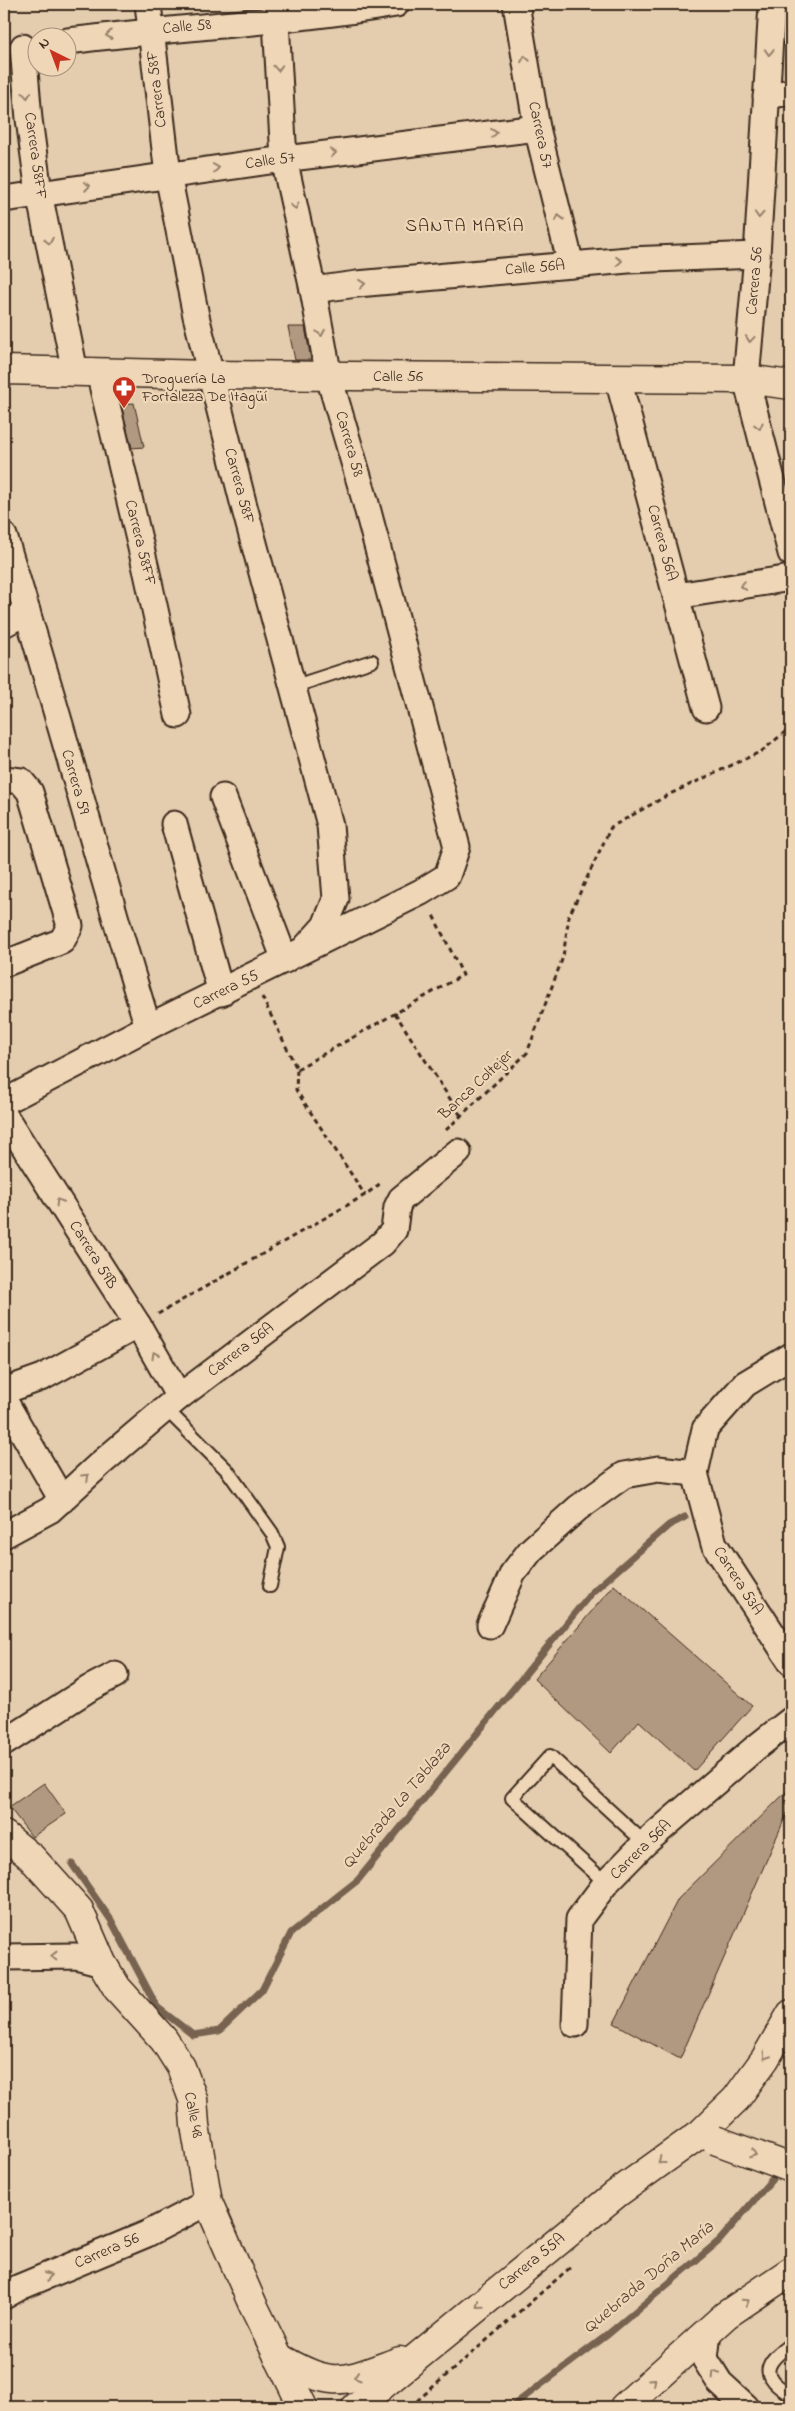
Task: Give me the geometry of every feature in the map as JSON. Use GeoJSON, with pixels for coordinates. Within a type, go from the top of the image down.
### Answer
{"type":"FeatureCollection","features":[{"type":"Feature","properties":{"kind":"street","name":"Carrera 58F"},"geometry":{"type":"LineString","coordinates":[[148,4],[168,176],[210,375],[330,825],[336,899],[325,926],[293,956]]}},
{"type":"Feature","properties":{"kind":"street","name":"Calle 58"},"geometry":{"type":"LineString","coordinates":[[78,40],[275,11],[396,4]]}},
{"type":"Feature","properties":{"kind":"street","name":"Carrera 57"},"geometry":{"type":"LineString","coordinates":[[516,4],[537,128],[571,265]]}},
{"type":"Feature","properties":{"kind":"street","name":"Carrera 56"},"geometry":{"type":"LineString","coordinates":[[772,4],[757,255],[746,379],[791,553]]}},
{"type":"Feature","properties":{"kind":"street","name":"Carrera 58"},"geometry":{"type":"LineString","coordinates":[[275,11],[284,159],[313,290],[329,377],[365,500],[457,847],[446,876]]}},
{"type":"Feature","properties":{"kind":"street","name":"Carrera 58FF"},"geometry":{"type":"LineString","coordinates":[[21,47],[39,193],[87,372],[147,573],[178,715]]}},
{"type":"Feature","properties":{"kind":"street"},"geometry":{"type":"LineString","coordinates":[[766,96],[791,92]]}},
{"type":"Feature","properties":{"kind":"street","name":"Calle 57"},"geometry":{"type":"LineString","coordinates":[[4,199],[284,159],[537,128]]}},
{"type":"Feature","properties":{"kind":"street","name":"Calle 56A"},"geometry":{"type":"LineString","coordinates":[[313,290],[628,260],[757,255]]}},
{"type":"Feature","properties":{"kind":"street","name":"Calle 56"},"geometry":{"type":"LineString","coordinates":[[4,370],[329,377],[746,379],[791,385]]}},
{"type":"Feature","properties":{"kind":"street","name":"Carrera 56A"},"geometry":{"type":"LineString","coordinates":[[618,379],[706,708]]}},
{"type":"Feature","properties":{"kind":"street","name":"Carrera 59"},"geometry":{"type":"LineString","coordinates":[[4,536],[106,891],[148,1028]]}},
{"type":"Feature","properties":{"kind":"street"},"geometry":{"type":"LineString","coordinates":[[676,596],[791,578]]}},
{"type":"Feature","properties":{"kind":"street"},"geometry":{"type":"LineString","coordinates":[[4,624],[27,611]]}},
{"type":"Feature","properties":{"kind":"street"},"geometry":{"type":"LineString","coordinates":[[4,779],[21,780],[30,792],[70,926],[62,941],[4,964]]}},
{"type":"Feature","properties":{"kind":"street"},"geometry":{"type":"LineString","coordinates":[[223,797],[293,956]]}},
{"type":"Feature","properties":{"kind":"street"},"geometry":{"type":"LineString","coordinates":[[174,824],[221,993]]}},
{"type":"Feature","properties":{"kind":"street","name":"Carrera 55"},"geometry":{"type":"LineString","coordinates":[[4,1102],[148,1028],[253,978],[421,892],[446,876]]}},
{"type":"Feature","properties":{"kind":"street","name":"Carrera 59B"},"geometry":{"type":"LineString","coordinates":[[4,1115],[138,1325],[172,1403]]}},
{"type":"Feature","properties":{"kind":"street","name":"Carrera 56A"},"geometry":{"type":"LineString","coordinates":[[4,1535],[43,1514],[62,1500],[100,1464],[172,1403],[383,1243],[394,1230],[397,1207],[401,1199],[458,1152]]}},
{"type":"Feature","properties":{"kind":"street"},"geometry":{"type":"LineString","coordinates":[[4,1391],[43,1377],[138,1325]]}},
{"type":"Feature","properties":{"kind":"street","name":"Carrera 53A"},"geometry":{"type":"LineString","coordinates":[[791,1356],[745,1384],[705,1429],[695,1473],[714,1544],[791,1662]]}},
{"type":"Feature","properties":{"kind":"street"},"geometry":{"type":"LineString","coordinates":[[4,1400],[62,1500]]}},
{"type":"Feature","properties":{"kind":"street"},"geometry":{"type":"LineString","coordinates":[[490,1625],[513,1572],[531,1550],[578,1508],[624,1476],[658,1469],[695,1473]]}},
{"type":"Feature","properties":{"kind":"street"},"geometry":{"type":"LineString","coordinates":[[4,1743],[90,1688],[115,1675]]}},
{"type":"Feature","properties":{"kind":"street","name":"Carrera 56A"},"geometry":{"type":"LineString","coordinates":[[575,2024],[579,1919],[606,1883],[645,1843],[791,1720]]}},
{"type":"Feature","properties":{"kind":"street","name":"Calle 48"},"geometry":{"type":"LineString","coordinates":[[4,1835],[31,1857],[79,1910],[102,1963],[117,1988],[164,2040],[181,2067],[193,2099],[194,2125],[208,2202],[278,2357],[303,2407]]}},
{"type":"Feature","properties":{"kind":"street"},"geometry":{"type":"LineString","coordinates":[[4,1957],[76,1956],[102,1963]]}},
{"type":"Feature","properties":{"kind":"street","name":"Carrera 55A"},"geometry":{"type":"LineString","coordinates":[[356,2407],[616,2194],[708,2136],[765,2059],[791,2014]]}},
{"type":"Feature","properties":{"kind":"street"},"geometry":{"type":"LineString","coordinates":[[708,2136],[791,2168]]}},
{"type":"Feature","properties":{"kind":"street","name":"Carrera 56"},"geometry":{"type":"LineString","coordinates":[[4,2296],[20,2287],[147,2234],[208,2202]]}},
{"type":"Feature","properties":{"kind":"street"},"geometry":{"type":"LineString","coordinates":[[624,2407],[726,2315],[791,2271]]}},
{"type":"Feature","properties":{"kind":"street"},"geometry":{"type":"LineString","coordinates":[[708,2332],[705,2359],[720,2382],[746,2407]]}},
{"type":"Feature","properties":{"kind":"street"},"geometry":{"type":"LineString","coordinates":[[278,2357],[301,2370],[326,2380],[352,2379],[419,2354]]}},
{"type":"Feature","properties":{"kind":"lane"},"geometry":{"type":"LineString","coordinates":[[292,687],[372,661]]}},
{"type":"Feature","properties":{"kind":"lane"},"geometry":{"type":"LineString","coordinates":[[172,1403],[227,1470],[272,1532],[278,1547],[270,1586]]}},
{"type":"Feature","properties":{"kind":"lane"},"geometry":{"type":"LineString","coordinates":[[606,1883],[512,1798],[550,1756],[645,1843]]}},
{"type":"Feature","properties":{"kind":"lane"},"geometry":{"type":"LineString","coordinates":[[791,2344],[771,2360],[768,2369],[777,2387],[791,2394]]}},
{"type":"Feature","properties":{"kind":"path","name":"Banca Coltejer"},"geometry":{"type":"LineString","coordinates":[[443,1132],[527,1053],[563,957],[568,916],[611,827],[670,794],[762,751],[791,727]]}},
{"type":"Feature","properties":{"kind":"path"},"geometry":{"type":"LineString","coordinates":[[297,1068],[463,975],[421,892]]}},
{"type":"Feature","properties":{"kind":"path"},"geometry":{"type":"LineString","coordinates":[[253,978],[297,1068],[296,1090],[365,1195]]}},
{"type":"Feature","properties":{"kind":"path"},"geometry":{"type":"LineString","coordinates":[[395,1013],[461,1116]]}},
{"type":"Feature","properties":{"kind":"path"},"geometry":{"type":"LineString","coordinates":[[138,1325],[365,1195],[388,1178]]}},
{"type":"Feature","properties":{"kind":"building"},"geometry":{"type":"Polygon","coordinates":[[[288,327],[305,327],[311,360],[295,360],[288,327]]]}},
{"type":"Feature","properties":{"kind":"building"},"geometry":{"type":"Polygon","coordinates":[[[134,403],[144,447],[132,448],[121,404],[134,403]]]}},
{"type":"Feature","properties":{"kind":"building"},"geometry":{"type":"Polygon","coordinates":[[[614,1585],[752,1706],[694,1771],[639,1721],[611,1753],[534,1679],[614,1585]]]}},
{"type":"Feature","properties":{"kind":"building"},"geometry":{"type":"Polygon","coordinates":[[[44,1783],[66,1814],[32,1837],[9,1807],[44,1783]]]}},
{"type":"Feature","properties":{"kind":"building"},"geometry":{"type":"Polygon","coordinates":[[[791,1787],[791,1804],[680,2059],[614,2023],[678,1899],[791,1787]]]}},
{"type":"Feature","properties":{"kind":"waterway","name":"Quebrada La Tablaza"},"geometry":{"type":"LineString","coordinates":[[72,1864],[111,1920],[157,2007],[193,2035],[219,2031],[262,1990],[291,1933],[358,1880],[592,1592],[669,1525],[685,1517]]}},
{"type":"Feature","properties":{"kind":"waterway","name":"Quebrada Doña María"},"geometry":{"type":"LineString","coordinates":[[511,2407],[606,2336],[719,2241],[780,2170]]}},
{"type":"Feature","properties":{"kind":"place","name":"Droguería La Fortaleza De Itagüí"},"geometry":{"type":"Point","coordinates":[124,409]}},
{"type":"Feature","properties":{"kind":"district","name":"SANTA MARÍA"},"geometry":{"type":"Point","coordinates":[465,227]}}]}
